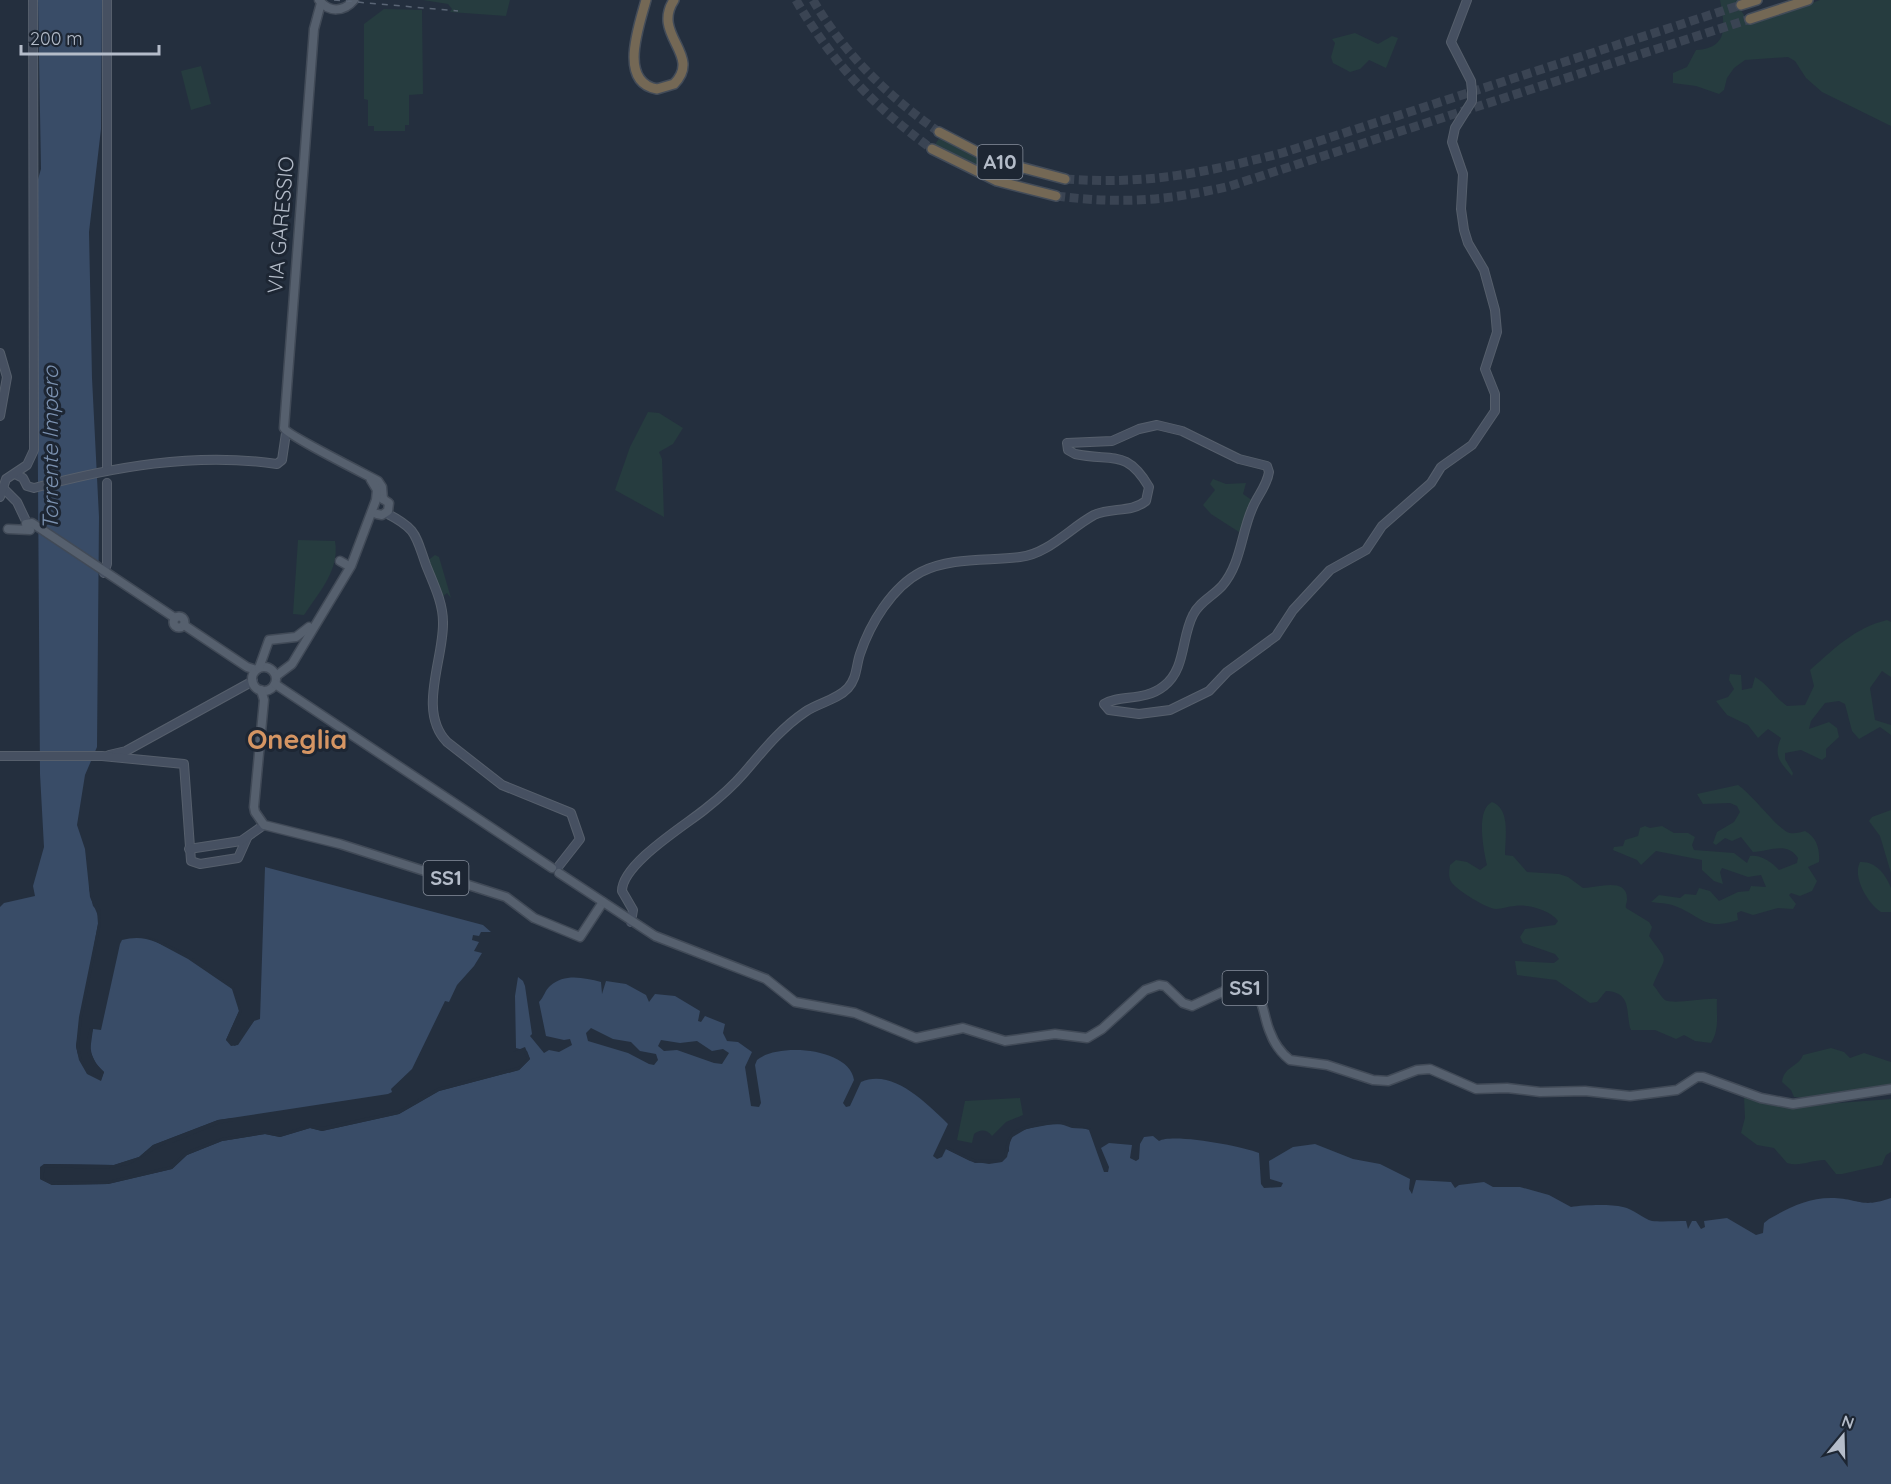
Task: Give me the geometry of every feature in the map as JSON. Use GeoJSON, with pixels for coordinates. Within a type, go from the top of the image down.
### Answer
{"type":"FeatureCollection","features":[{"type":"Feature","properties":{"kind":"highway"},"geometry":{"type":"LineString","coordinates":[[645,0],[634,62],[635,73],[649,87],[665,88],[677,81],[684,64],[668,27],[668,13],[674,0]]}},
{"type":"Feature","properties":{"kind":"highway"},"geometry":{"type":"LineString","coordinates":[[1741,5],[1757,0]]}},
{"type":"Feature","properties":{"kind":"highway"},"geometry":{"type":"LineString","coordinates":[[1750,19],[1808,0]]}},
{"type":"Feature","properties":{"kind":"highway","name":"A10"},"geometry":{"type":"LineString","coordinates":[[939,132],[993,160],[1065,179]]}},
{"type":"Feature","properties":{"kind":"highway","name":"A10"},"geometry":{"type":"LineString","coordinates":[[932,149],[997,181],[1056,196]]}},
{"type":"Feature","properties":{"kind":"main road"},"geometry":{"type":"LineString","coordinates":[[0,497],[8,477],[27,465],[33,456],[33,0]]}},
{"type":"Feature","properties":{"kind":"main road"},"geometry":{"type":"LineString","coordinates":[[15,474],[31,488],[104,471],[107,0]]}},
{"type":"Feature","properties":{"kind":"main road"},"geometry":{"type":"LineString","coordinates":[[316,19],[321,13],[331,9],[343,9],[354,0]]}},
{"type":"Feature","properties":{"kind":"main road"},"geometry":{"type":"LineString","coordinates":[[631,922],[633,910],[622,891],[626,879],[659,842],[730,788],[788,724],[848,689],[854,680],[861,652],[875,622],[888,602],[910,579],[932,568],[976,559],[1025,556],[1054,542],[1096,514],[1129,509],[1146,501],[1149,487],[1133,465],[1125,459],[1075,454],[1068,450],[1066,443],[1112,441],[1139,429],[1156,425],[1182,431],[1239,459],[1267,465],[1268,479],[1251,510],[1232,571],[1221,587],[1193,615],[1187,628],[1180,664],[1175,675],[1164,686],[1142,697],[1104,704],[1109,710],[1119,712],[1170,711],[1209,691],[1234,667],[1276,636],[1293,610],[1330,570],[1366,550],[1382,526],[1425,488],[1442,467],[1472,445],[1486,427],[1496,405],[1485,369],[1497,324],[1484,270],[1468,243],[1464,230],[1461,209],[1463,174],[1452,142],[1455,128],[1472,101],[1471,81],[1451,42],[1467,0]]}},
{"type":"Feature","properties":{"kind":"main road"},"geometry":{"type":"LineString","coordinates":[[320,1],[331,9]]}},
{"type":"Feature","properties":{"kind":"main road","name":"VIA GARESSIO"},"geometry":{"type":"LineString","coordinates":[[104,471],[152,462],[238,459],[277,464],[282,460],[286,433],[284,406],[316,19],[320,1]]}},
{"type":"Feature","properties":{"kind":"main road"},"geometry":{"type":"LineString","coordinates":[[0,353],[7,377],[0,416]]}},
{"type":"Feature","properties":{"kind":"main road"},"geometry":{"type":"LineString","coordinates":[[261,690],[269,690],[292,664],[354,558],[367,522],[377,505],[382,487],[332,455],[286,433]]}},
{"type":"Feature","properties":{"kind":"main road"},"geometry":{"type":"LineString","coordinates":[[18,498],[24,491],[27,465]]}},
{"type":"Feature","properties":{"kind":"main road"},"geometry":{"type":"LineString","coordinates":[[102,572],[107,564],[107,483]]}},
{"type":"Feature","properties":{"kind":"main road"},"geometry":{"type":"LineString","coordinates":[[5,487],[18,498],[30,525],[174,618],[176,626],[184,625],[255,674],[264,700],[255,812],[264,825],[247,838],[189,849]]}},
{"type":"Feature","properties":{"kind":"main road"},"geometry":{"type":"LineString","coordinates":[[377,505],[389,503],[386,513]]}},
{"type":"Feature","properties":{"kind":"main road"},"geometry":{"type":"LineString","coordinates":[[377,505],[414,530],[442,611],[443,630],[433,703],[440,733],[447,742],[502,785],[571,813],[580,839],[556,869]]}},
{"type":"Feature","properties":{"kind":"main road"},"geometry":{"type":"LineString","coordinates":[[4,530],[30,525]]}},
{"type":"Feature","properties":{"kind":"main road"},"geometry":{"type":"LineString","coordinates":[[255,674],[269,640],[296,637],[309,627],[344,563],[354,558]]}},
{"type":"Feature","properties":{"kind":"main road"},"geometry":{"type":"LineString","coordinates":[[296,637],[296,657]]}},
{"type":"Feature","properties":{"kind":"main road"},"geometry":{"type":"LineString","coordinates":[[246,667],[254,665],[263,655]]}},
{"type":"Feature","properties":{"kind":"main road"},"geometry":{"type":"LineString","coordinates":[[0,757],[100,756],[126,751],[255,674],[269,668],[276,680]]}},
{"type":"Feature","properties":{"kind":"main road","name":"SS1"},"geometry":{"type":"LineString","coordinates":[[276,680],[384,758],[556,869],[631,922],[671,943],[766,979],[795,1002],[855,1013],[916,1038],[963,1028],[1005,1041],[1054,1034],[1087,1038],[1102,1029],[1135,997],[1152,986],[1165,986],[1183,1003],[1192,1006],[1235,986],[1250,991],[1262,1000],[1269,1030],[1290,1060],[1327,1065],[1373,1080],[1388,1082],[1417,1070],[1430,1069],[1476,1089],[1507,1088],[1540,1092],[1586,1091],[1630,1096],[1677,1090],[1697,1077],[1702,1077],[1761,1098],[1793,1104],[1891,1089]]}},
{"type":"Feature","properties":{"kind":"main road"},"geometry":{"type":"LineString","coordinates":[[0,757],[22,761],[35,756]]}},
{"type":"Feature","properties":{"kind":"main road"},"geometry":{"type":"LineString","coordinates":[[100,756],[118,760],[184,764],[189,849],[192,862],[200,864],[238,858],[247,838]]}},
{"type":"Feature","properties":{"kind":"main road","name":"SS1"},"geometry":{"type":"LineString","coordinates":[[264,825],[375,855],[506,897],[515,905],[546,923],[580,937],[603,902]]}},
{"type":"Feature","properties":{"kind":"main road"},"geometry":{"type":"LineString","coordinates":[[188,835],[207,847]]}},
{"type":"Feature","properties":{"kind":"green space"},"geometry":{"type":"Polygon","coordinates":[[[423,0],[510,0],[506,16],[450,12],[452,9],[448,4],[423,0]]]}},
{"type":"Feature","properties":{"kind":"green space"},"geometry":{"type":"Polygon","coordinates":[[[1720,0],[1742,0],[1740,9],[1750,24],[1820,0],[1891,0],[1891,126],[1822,92],[1806,78],[1795,61],[1788,57],[1745,60],[1734,68],[1727,78],[1724,90],[1719,94],[1696,86],[1673,83],[1673,73],[1687,67],[1696,50],[1714,45],[1719,40],[1723,27],[1720,0]]]}},
{"type":"Feature","properties":{"kind":"green space"},"geometry":{"type":"Polygon","coordinates":[[[384,9],[422,10],[423,94],[409,95],[409,125],[405,125],[405,131],[374,131],[374,126],[368,126],[368,100],[364,99],[364,24],[384,9]]]}},
{"type":"Feature","properties":{"kind":"green space"},"geometry":{"type":"Polygon","coordinates":[[[1355,33],[1378,44],[1392,36],[1398,38],[1386,68],[1369,60],[1360,69],[1350,72],[1333,63],[1331,57],[1335,43],[1332,39],[1355,33]]]}},
{"type":"Feature","properties":{"kind":"green space"},"geometry":{"type":"Polygon","coordinates":[[[201,66],[211,104],[191,110],[181,71],[201,66]]]}},
{"type":"Feature","properties":{"kind":"green space"},"geometry":{"type":"Polygon","coordinates":[[[940,137],[980,157],[999,171],[976,168],[934,146],[940,137]]]}},
{"type":"Feature","properties":{"kind":"green space"},"geometry":{"type":"Polygon","coordinates":[[[648,412],[659,413],[683,428],[673,444],[659,452],[662,459],[664,517],[615,490],[630,447],[648,412]]]}},
{"type":"Feature","properties":{"kind":"green space"},"geometry":{"type":"Polygon","coordinates":[[[1213,479],[1226,484],[1246,483],[1243,494],[1253,501],[1245,525],[1239,532],[1211,514],[1203,505],[1215,490],[1210,484],[1213,479]]]}},
{"type":"Feature","properties":{"kind":"green space"},"geometry":{"type":"Polygon","coordinates":[[[298,540],[335,541],[336,552],[327,580],[304,615],[293,614],[298,540]]]}},
{"type":"Feature","properties":{"kind":"green space"},"geometry":{"type":"Polygon","coordinates":[[[435,555],[439,557],[451,598],[447,593],[441,598],[427,561],[435,555]]]}},
{"type":"Feature","properties":{"kind":"green space"},"geometry":{"type":"Polygon","coordinates":[[[1887,620],[1891,622],[1891,677],[1882,671],[1870,688],[1875,720],[1891,725],[1891,735],[1880,727],[1859,739],[1852,731],[1845,704],[1839,701],[1825,703],[1811,721],[1809,729],[1829,722],[1837,728],[1839,737],[1826,749],[1826,757],[1822,760],[1801,750],[1785,753],[1785,759],[1793,773],[1792,776],[1779,758],[1781,738],[1768,729],[1758,738],[1748,725],[1727,715],[1716,701],[1728,697],[1734,689],[1729,680],[1730,674],[1741,675],[1742,690],[1752,688],[1755,677],[1787,706],[1805,705],[1814,686],[1810,670],[1854,634],[1887,620]]]}},
{"type":"Feature","properties":{"kind":"green space"},"geometry":{"type":"Polygon","coordinates":[[[1738,785],[1785,831],[1794,833],[1805,831],[1815,840],[1819,862],[1808,867],[1817,881],[1812,891],[1800,896],[1791,893],[1789,895],[1796,904],[1793,909],[1778,908],[1753,915],[1741,911],[1737,913],[1738,920],[1718,924],[1704,921],[1672,905],[1651,902],[1659,895],[1680,898],[1685,894],[1696,895],[1699,888],[1710,891],[1719,901],[1738,892],[1749,891],[1751,886],[1766,887],[1761,875],[1748,877],[1722,868],[1720,872],[1723,884],[1714,881],[1702,870],[1702,860],[1656,851],[1641,865],[1637,860],[1613,850],[1614,847],[1623,846],[1625,840],[1638,836],[1640,828],[1645,826],[1650,828],[1662,826],[1674,833],[1688,833],[1695,837],[1692,845],[1694,850],[1734,853],[1747,863],[1750,856],[1758,856],[1766,859],[1779,870],[1797,863],[1798,858],[1794,853],[1783,848],[1753,852],[1741,837],[1732,841],[1725,838],[1716,845],[1713,843],[1717,832],[1734,822],[1740,812],[1737,806],[1730,803],[1703,804],[1697,794],[1738,785]]]}},
{"type":"Feature","properties":{"kind":"green space"},"geometry":{"type":"Polygon","coordinates":[[[1492,802],[1502,811],[1506,825],[1505,855],[1513,856],[1527,872],[1559,874],[1568,877],[1583,888],[1611,885],[1623,888],[1626,893],[1626,908],[1649,922],[1652,927],[1649,936],[1663,956],[1663,963],[1653,985],[1662,997],[1675,1002],[1717,999],[1717,1027],[1711,1043],[1695,1041],[1684,1035],[1676,1039],[1655,1030],[1631,1030],[1625,1000],[1615,992],[1606,991],[1597,1002],[1590,1003],[1556,980],[1517,975],[1515,961],[1554,963],[1559,959],[1555,954],[1523,943],[1520,937],[1525,929],[1555,925],[1558,921],[1550,914],[1532,907],[1512,906],[1496,909],[1486,906],[1460,890],[1449,877],[1450,865],[1456,860],[1467,862],[1480,870],[1487,865],[1482,822],[1487,806],[1492,802]]]}},
{"type":"Feature","properties":{"kind":"green space"},"geometry":{"type":"Polygon","coordinates":[[[1891,810],[1891,873],[1880,836],[1869,821],[1872,817],[1891,810]]]}},
{"type":"Feature","properties":{"kind":"green space"},"geometry":{"type":"Polygon","coordinates":[[[1860,862],[1876,866],[1886,878],[1891,888],[1891,912],[1881,912],[1867,897],[1858,875],[1860,862]]]}},
{"type":"Feature","properties":{"kind":"green space"},"geometry":{"type":"Polygon","coordinates":[[[1831,1048],[1844,1052],[1850,1058],[1864,1053],[1891,1062],[1891,1085],[1810,1098],[1794,1097],[1791,1090],[1782,1082],[1788,1070],[1803,1055],[1831,1048]]]}},
{"type":"Feature","properties":{"kind":"green space"},"geometry":{"type":"Polygon","coordinates":[[[1744,1097],[1785,1107],[1891,1099],[1891,1152],[1886,1155],[1882,1165],[1842,1174],[1836,1174],[1825,1160],[1787,1163],[1774,1148],[1757,1145],[1741,1133],[1745,1118],[1744,1097]]]}},
{"type":"Feature","properties":{"kind":"green space"},"geometry":{"type":"Polygon","coordinates":[[[1020,1098],[1023,1115],[1006,1122],[992,1136],[986,1131],[979,1131],[974,1134],[972,1143],[957,1140],[965,1101],[1020,1098]]]}},
{"type":"Feature","properties":{"kind":"water","name":"Torrente Impero"},"geometry":{"type":"Polygon","coordinates":[[[38,0],[102,0],[101,129],[89,232],[92,378],[99,517],[97,747],[85,775],[77,825],[85,849],[90,897],[99,918],[76,1046],[81,1062],[91,1074],[101,1080],[104,1072],[91,1052],[91,1035],[93,1029],[101,1030],[120,944],[122,940],[131,938],[146,939],[179,952],[203,966],[232,988],[239,1011],[226,1040],[235,1046],[254,1021],[260,1019],[265,867],[483,925],[491,932],[481,932],[479,936],[473,935],[472,940],[479,942],[474,951],[482,953],[457,985],[449,1002],[445,1001],[412,1069],[391,1089],[392,1092],[218,1120],[153,1145],[139,1157],[114,1165],[44,1164],[40,1179],[52,1185],[108,1184],[172,1169],[187,1155],[222,1141],[265,1134],[280,1137],[310,1128],[322,1131],[399,1114],[439,1091],[519,1070],[530,1059],[527,1051],[516,1048],[515,996],[518,977],[525,986],[532,1034],[530,1036],[544,1053],[549,1050],[559,1052],[572,1045],[570,1039],[546,1036],[539,1002],[550,986],[562,979],[581,978],[601,982],[602,994],[606,981],[626,984],[646,995],[649,1002],[655,994],[675,996],[700,1011],[698,1021],[701,1022],[705,1016],[725,1024],[723,1033],[727,1041],[738,1042],[752,1052],[745,1067],[751,1106],[759,1107],[761,1103],[755,1065],[757,1060],[767,1054],[780,1051],[812,1051],[840,1061],[850,1069],[854,1080],[843,1103],[846,1107],[850,1106],[861,1082],[873,1079],[885,1080],[909,1090],[948,1124],[933,1156],[937,1159],[942,1157],[946,1149],[975,1163],[1001,1162],[1009,1151],[1009,1144],[1014,1134],[1033,1127],[1061,1124],[1089,1130],[1104,1172],[1108,1172],[1109,1167],[1101,1148],[1109,1143],[1132,1145],[1130,1158],[1136,1161],[1139,1159],[1140,1144],[1144,1137],[1153,1136],[1159,1141],[1192,1139],[1259,1153],[1261,1184],[1264,1188],[1281,1187],[1283,1183],[1270,1179],[1269,1161],[1293,1147],[1315,1144],[1353,1159],[1380,1164],[1410,1179],[1409,1189],[1412,1194],[1416,1180],[1451,1182],[1455,1188],[1459,1185],[1484,1182],[1493,1187],[1520,1187],[1549,1195],[1571,1207],[1618,1206],[1652,1221],[1686,1221],[1688,1229],[1692,1221],[1696,1221],[1701,1229],[1705,1227],[1704,1221],[1727,1218],[1756,1235],[1763,1233],[1764,1223],[1769,1219],[1806,1202],[1822,1198],[1840,1198],[1872,1203],[1891,1198],[1891,1484],[0,1484],[0,907],[4,903],[35,896],[33,886],[44,847],[40,774],[36,186],[41,169],[38,0]]]}},
{"type":"Feature","properties":{"kind":"pier"},"geometry":{"type":"Polygon","coordinates":[[[89,888],[100,909],[101,924],[82,1018],[79,1046],[82,1059],[90,1072],[99,1077],[101,1073],[94,1066],[87,1052],[87,1039],[90,1028],[93,1029],[90,1051],[96,1064],[104,1072],[101,1081],[87,1074],[79,1060],[76,1046],[79,1017],[98,924],[97,910],[93,906],[89,888]]]}},
{"type":"Feature","properties":{"kind":"pier"},"geometry":{"type":"Polygon","coordinates":[[[145,936],[161,941],[190,956],[234,987],[242,1011],[235,1031],[229,1037],[230,1042],[236,1042],[251,1020],[254,1021],[238,1045],[231,1046],[226,1040],[239,1011],[232,989],[188,959],[145,936]]]}},
{"type":"Feature","properties":{"kind":"pier"},"geometry":{"type":"Polygon","coordinates":[[[591,1028],[613,1039],[631,1042],[640,1051],[656,1054],[658,1060],[654,1065],[649,1064],[628,1053],[588,1041],[586,1033],[591,1028]]]}},
{"type":"Feature","properties":{"kind":"pier"},"geometry":{"type":"Polygon","coordinates":[[[661,1040],[680,1043],[697,1041],[712,1051],[723,1049],[729,1053],[722,1064],[714,1063],[677,1050],[664,1051],[658,1046],[661,1040]]]}},
{"type":"Feature","properties":{"kind":"pier"},"geometry":{"type":"Polygon","coordinates":[[[525,1047],[530,1059],[519,1070],[439,1091],[399,1114],[322,1131],[310,1128],[280,1137],[265,1134],[222,1141],[187,1155],[172,1169],[108,1184],[52,1185],[40,1179],[40,1167],[44,1164],[114,1165],[139,1157],[153,1145],[218,1120],[233,1118],[233,1121],[218,1124],[172,1143],[166,1143],[128,1165],[103,1169],[45,1167],[43,1178],[52,1182],[108,1181],[171,1166],[185,1152],[222,1138],[265,1131],[279,1134],[310,1125],[322,1127],[398,1111],[438,1088],[518,1067],[527,1059],[524,1052],[513,1052],[525,1047]]]}},
{"type":"Feature","properties":{"kind":"pier"},"geometry":{"type":"Polygon","coordinates":[[[1058,1120],[1091,1129],[1072,1128],[1058,1123],[1026,1129],[1011,1138],[1007,1157],[1002,1162],[989,1164],[970,1161],[946,1149],[947,1147],[976,1160],[1000,1159],[1004,1155],[1007,1141],[1013,1131],[1037,1122],[1058,1120]]]}},
{"type":"Feature","properties":{"kind":"tunnel"},"geometry":{"type":"LineString","coordinates":[[796,0],[824,43],[856,82],[892,117],[932,149]]}},
{"type":"Feature","properties":{"kind":"tunnel"},"geometry":{"type":"LineString","coordinates":[[813,0],[825,20],[869,73],[885,89],[939,132]]}},
{"type":"Feature","properties":{"kind":"tunnel"},"geometry":{"type":"LineString","coordinates":[[1065,179],[1123,180],[1175,176],[1282,153],[1741,5]]}},
{"type":"Feature","properties":{"kind":"tunnel"},"geometry":{"type":"LineString","coordinates":[[1056,196],[1102,200],[1144,200],[1230,186],[1750,19]]}},
{"type":"Feature","properties":{"kind":"railway"},"geometry":{"type":"LineString","coordinates":[[334,0],[458,11]]}},
{"type":"Feature","properties":{"kind":"district","name":"Oneglia"},"geometry":{"type":"Point","coordinates":[297,740]}}]}
